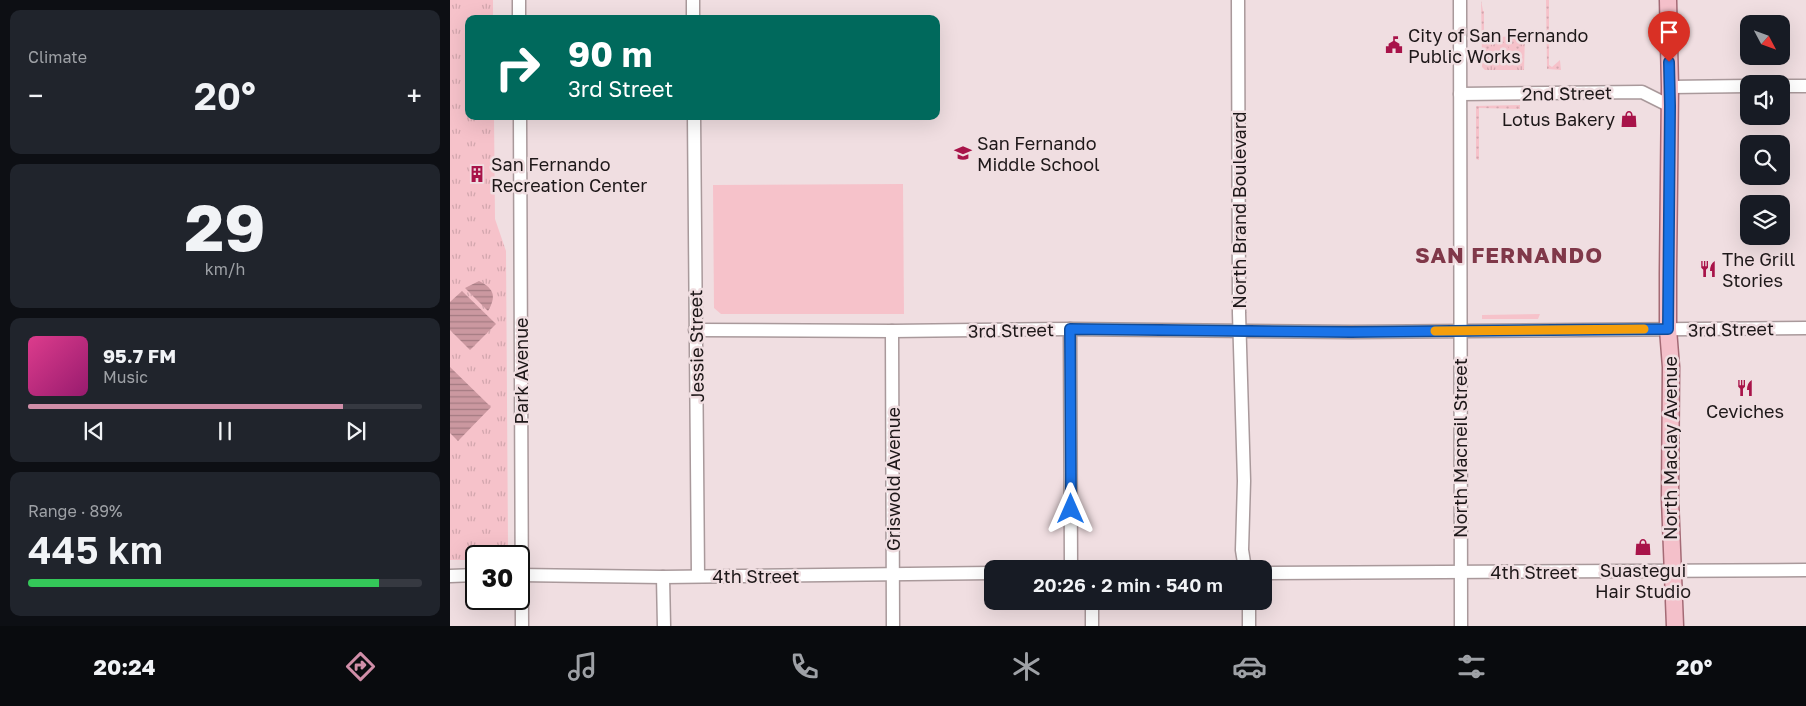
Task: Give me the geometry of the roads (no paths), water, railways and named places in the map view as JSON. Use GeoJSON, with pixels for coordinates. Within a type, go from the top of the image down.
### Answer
{"type":"FeatureCollection","features":[{"type":"Feature","properties":{"kind":"main road","name":"North Maclay Avenue"},"geometry":{"type":"LineString","coordinates":[[1668,0],[1670,88],[1668,329],[1671,367],[1670,499],[1675,626]]}},
{"type":"Feature","properties":{"kind":"street"},"geometry":{"type":"LineString","coordinates":[[519,0],[519,15]]}},
{"type":"Feature","properties":{"kind":"street"},"geometry":{"type":"LineString","coordinates":[[693,0],[693,15]]}},
{"type":"Feature","properties":{"kind":"street","name":"North Brand Boulevard"},"geometry":{"type":"LineString","coordinates":[[1238,0],[1244,560]]}},
{"type":"Feature","properties":{"kind":"street","name":"North Macneil Street"},"geometry":{"type":"LineString","coordinates":[[1460,0],[1461,626]]}},
{"type":"Feature","properties":{"kind":"street"},"geometry":{"type":"LineString","coordinates":[[1670,88],[1740,86]]}},
{"type":"Feature","properties":{"kind":"street"},"geometry":{"type":"LineString","coordinates":[[1790,86],[1806,86]]}},
{"type":"Feature","properties":{"kind":"street","name":"2nd Street"},"geometry":{"type":"LineString","coordinates":[[1460,94],[1642,92],[1670,106]]}},
{"type":"Feature","properties":{"kind":"street","name":"Park Avenue"},"geometry":{"type":"LineString","coordinates":[[520,120],[521,545]]}},
{"type":"Feature","properties":{"kind":"street","name":"Jessie Street"},"geometry":{"type":"LineString","coordinates":[[694,120],[698,576]]}},
{"type":"Feature","properties":{"kind":"street","name":"3rd Street"},"geometry":{"type":"LineString","coordinates":[[695,330],[892,331],[1070,329],[1351,332],[1806,328]]}},
{"type":"Feature","properties":{"kind":"street"},"geometry":{"type":"LineString","coordinates":[[1070,329],[1071,560]]}},
{"type":"Feature","properties":{"kind":"street","name":"Griswold Avenue"},"geometry":{"type":"LineString","coordinates":[[892,331],[893,626]]}},
{"type":"Feature","properties":{"kind":"street","name":"4th Street"},"geometry":{"type":"LineString","coordinates":[[1272,573],[1806,570]]}},
{"type":"Feature","properties":{"kind":"street","name":"4th Street"},"geometry":{"type":"LineString","coordinates":[[530,575],[663,577],[984,573]]}},
{"type":"Feature","properties":{"kind":"street"},"geometry":{"type":"LineString","coordinates":[[450,576],[465,575]]}},
{"type":"Feature","properties":{"kind":"street"},"geometry":{"type":"LineString","coordinates":[[663,577],[664,626]]}},
{"type":"Feature","properties":{"kind":"street","name":"Park Avenue"},"geometry":{"type":"LineString","coordinates":[[522,610],[522,626]]}},
{"type":"Feature","properties":{"kind":"street"},"geometry":{"type":"LineString","coordinates":[[1092,610],[1092,626]]}},
{"type":"Feature","properties":{"kind":"street"},"geometry":{"type":"LineString","coordinates":[[1249,610],[1249,626]]}},
{"type":"Feature","properties":{"kind":"place","name":"City of San Fernando Public Works"},"geometry":{"type":"Point","coordinates":[1394,45]}},
{"type":"Feature","properties":{"kind":"place","name":"Lotus Bakery"},"geometry":{"type":"Point","coordinates":[1629,119]}},
{"type":"Feature","properties":{"kind":"place","name":"San Fernando Middle School"},"geometry":{"type":"Point","coordinates":[963,153]}},
{"type":"Feature","properties":{"kind":"place","name":"San Fernando Recreation Center"},"geometry":{"type":"Point","coordinates":[477,174]}},
{"type":"Feature","properties":{"kind":"place","name":"The Grill Stories"},"geometry":{"type":"Point","coordinates":[1708,269]}},
{"type":"Feature","properties":{"kind":"place","name":"Ceviches"},"geometry":{"type":"Point","coordinates":[1745,388]}},
{"type":"Feature","properties":{"kind":"place","name":"Suastegui Hair Studio"},"geometry":{"type":"Point","coordinates":[1643,547]}},
{"type":"Feature","properties":{"kind":"district","name":"SAN FERNANDO"},"geometry":{"type":"Point","coordinates":[1509,254]}}]}
